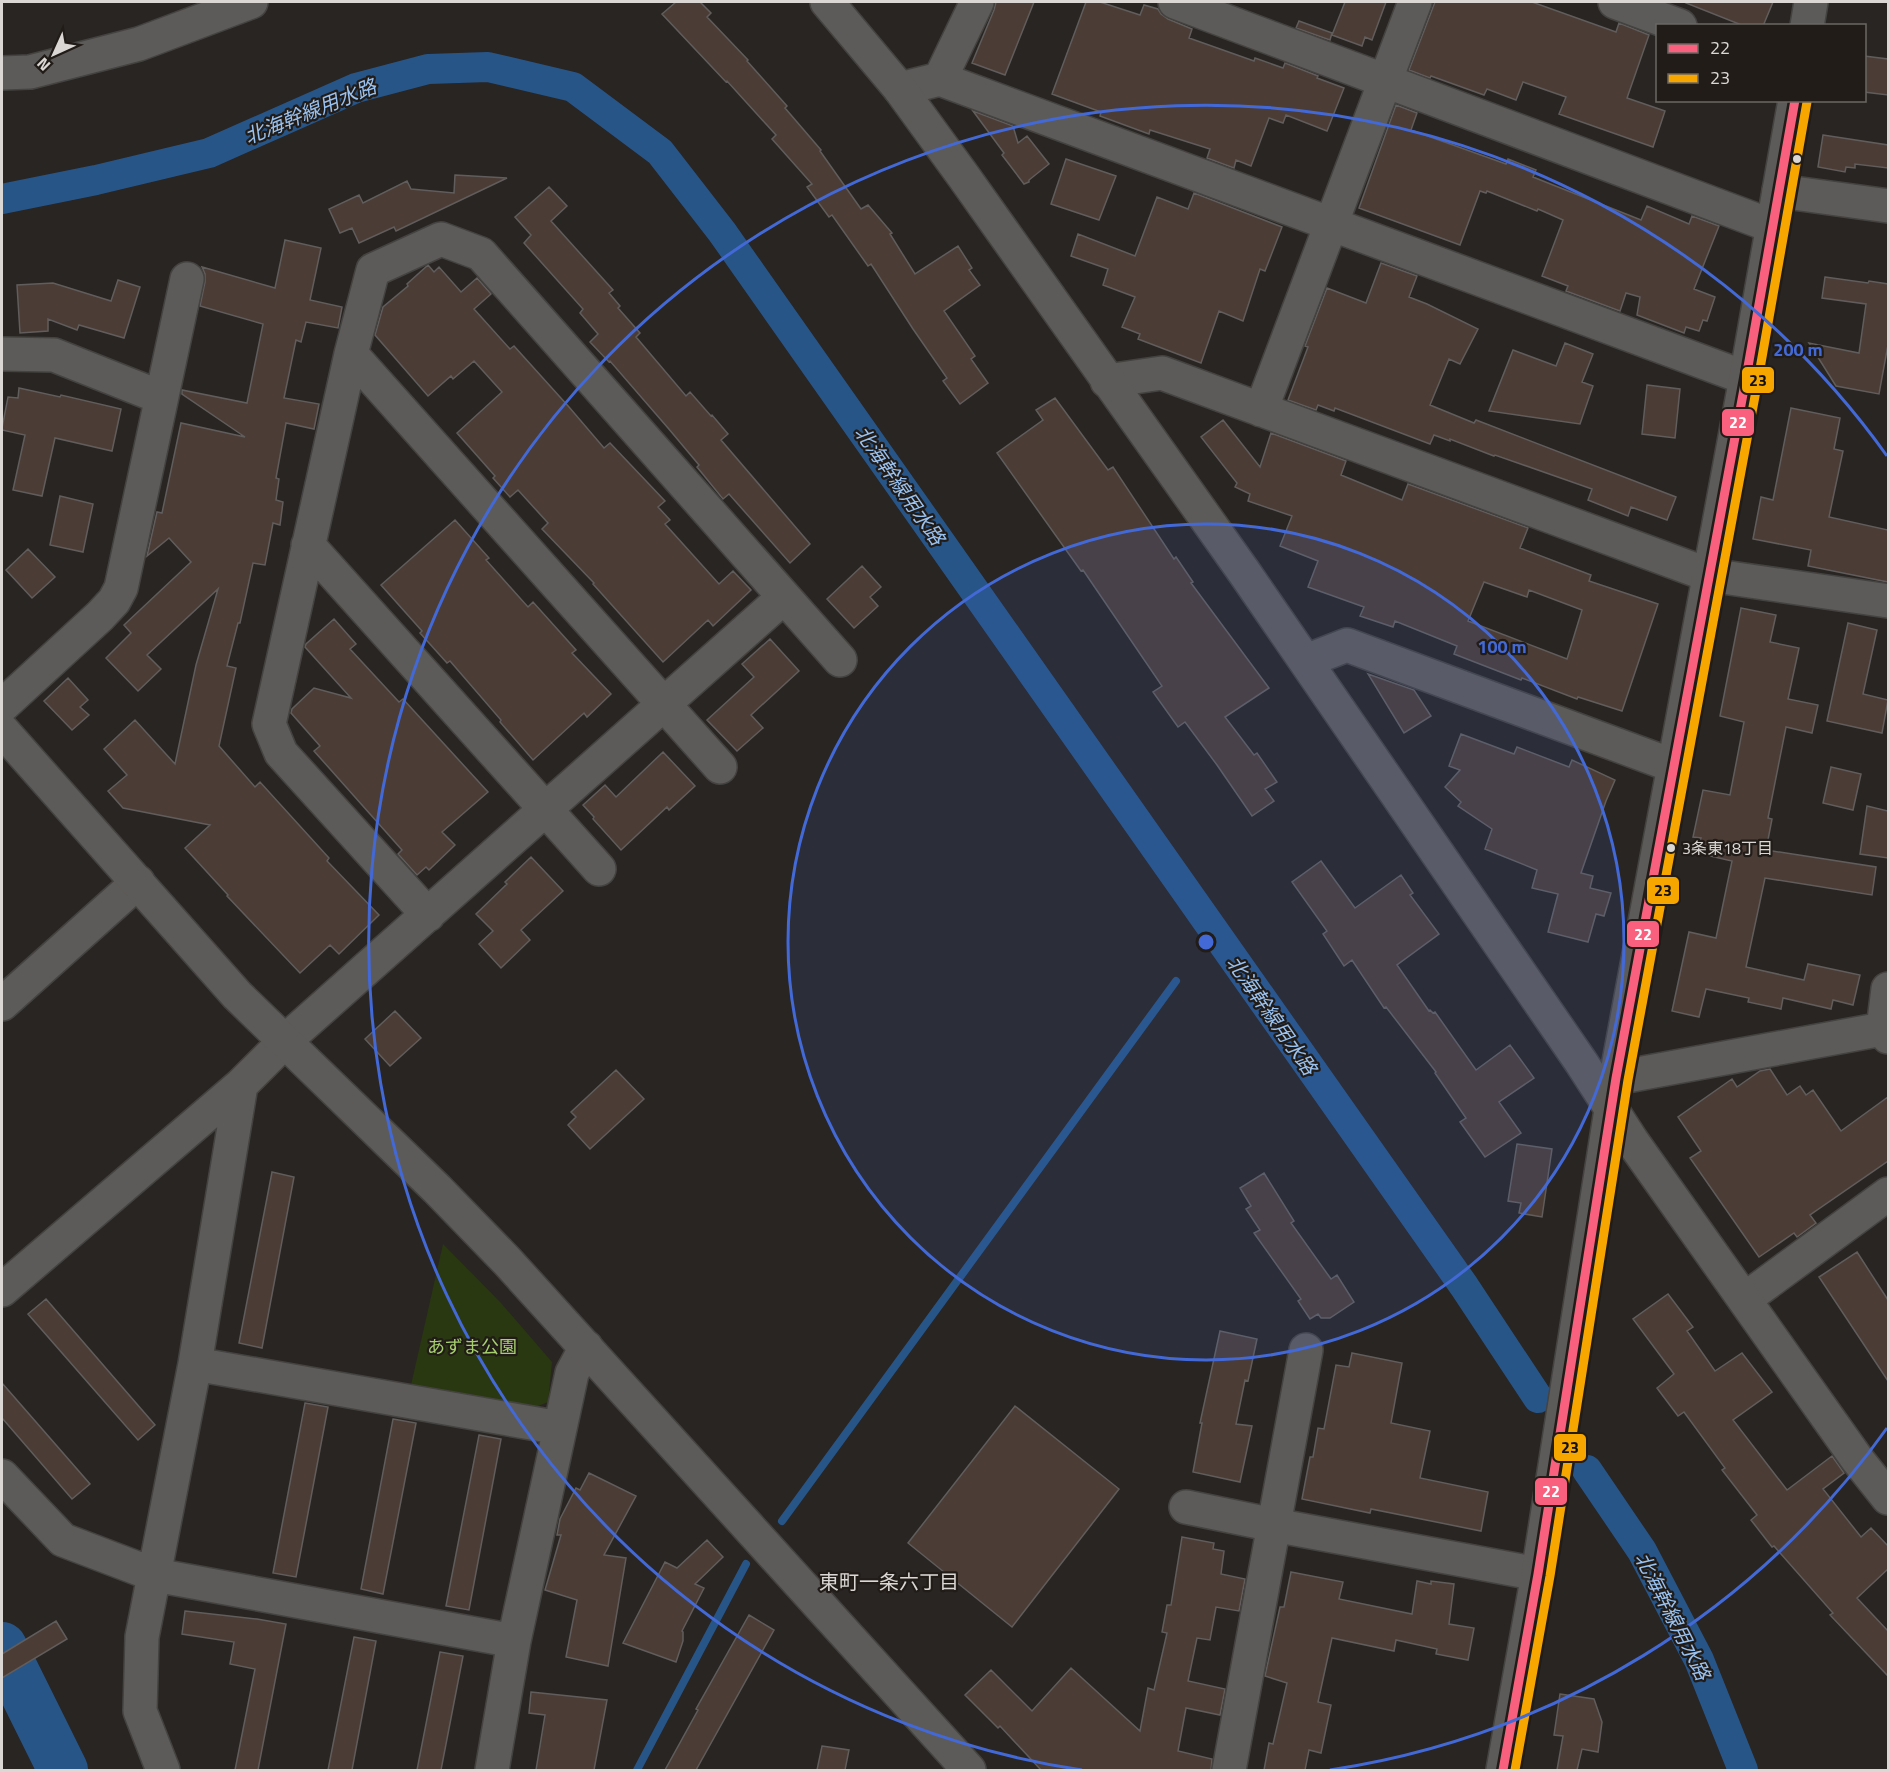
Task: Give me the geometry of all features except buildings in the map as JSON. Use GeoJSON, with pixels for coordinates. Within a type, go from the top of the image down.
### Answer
{"type":"FeatureCollection","features":[{"type":"Feature","properties":{"kind":"street"},"geometry":{"type":"LineString","coordinates":[[2,73],[30,72],[139,44],[251,2]]}},
{"type":"Feature","properties":{"kind":"street"},"geometry":{"type":"LineString","coordinates":[[827,2],[900,89],[1306,661],[1581,1062],[1611,1110],[1857,1459],[1888,1498]]}},
{"type":"Feature","properties":{"kind":"street"},"geometry":{"type":"LineString","coordinates":[[940,79],[977,2]]}},
{"type":"Feature","properties":{"kind":"street"},"geometry":{"type":"LineString","coordinates":[[1175,2],[1772,226]]}},
{"type":"Feature","properties":{"kind":"street"},"geometry":{"type":"LineString","coordinates":[[1261,410],[1415,2]]}},
{"type":"Feature","properties":{"kind":"street"},"geometry":{"type":"LineString","coordinates":[[1615,2],[1675,24]]}},
{"type":"Feature","properties":{"kind":"street"},"geometry":{"type":"LineString","coordinates":[[1807,24],[1812,2]]}},
{"type":"Feature","properties":{"kind":"street"},"geometry":{"type":"LineString","coordinates":[[900,89],[940,79],[1746,378]]}},
{"type":"Feature","properties":{"kind":"street"},"geometry":{"type":"LineString","coordinates":[[1503,1770],[1538,1574],[1616,1078],[1746,378],[1795,102]]}},
{"type":"Feature","properties":{"kind":"street"},"geometry":{"type":"LineString","coordinates":[[1779,191],[1888,206]]}},
{"type":"Feature","properties":{"kind":"street"},"geometry":{"type":"LineString","coordinates":[[428,915],[281,753],[269,724],[351,354],[373,270],[441,239],[481,254],[840,660]]}},
{"type":"Feature","properties":{"kind":"street"},"geometry":{"type":"LineString","coordinates":[[2,706],[100,616],[114,601],[121,588],[160,396],[187,279]]}},
{"type":"Feature","properties":{"kind":"street"},"geometry":{"type":"LineString","coordinates":[[2,354],[54,355],[160,396]]}},
{"type":"Feature","properties":{"kind":"street"},"geometry":{"type":"LineString","coordinates":[[351,354],[720,767]]}},
{"type":"Feature","properties":{"kind":"street"},"geometry":{"type":"LineString","coordinates":[[1107,381],[1162,373],[1709,575],[1888,601]]}},
{"type":"Feature","properties":{"kind":"street"},"geometry":{"type":"LineString","coordinates":[[308,545],[599,869]]}},
{"type":"Feature","properties":{"kind":"street"},"geometry":{"type":"LineString","coordinates":[[2,1290],[242,1085],[284,1042],[783,598]]}},
{"type":"Feature","properties":{"kind":"street"},"geometry":{"type":"LineString","coordinates":[[1306,661],[1347,645],[1674,766]]}},
{"type":"Feature","properties":{"kind":"street"},"geometry":{"type":"LineString","coordinates":[[2,730],[237,995],[437,1189],[507,1261],[969,1770]]}},
{"type":"Feature","properties":{"kind":"street"},"geometry":{"type":"LineString","coordinates":[[2,1004],[138,882]]}},
{"type":"Feature","properties":{"kind":"street"},"geometry":{"type":"LineString","coordinates":[[1616,1078],[1886,1031],[1888,989]]}},
{"type":"Feature","properties":{"kind":"street"},"geometry":{"type":"LineString","coordinates":[[163,1770],[140,1711],[142,1637],[195,1364],[242,1085]]}},
{"type":"Feature","properties":{"kind":"street"},"geometry":{"type":"LineString","coordinates":[[1745,1299],[1888,1194]]}},
{"type":"Feature","properties":{"kind":"street"},"geometry":{"type":"LineString","coordinates":[[492,1770],[514,1641],[572,1373],[586,1347]]}},
{"type":"Feature","properties":{"kind":"street"},"geometry":{"type":"LineString","coordinates":[[1229,1770],[1306,1350]]}},
{"type":"Feature","properties":{"kind":"street"},"geometry":{"type":"LineString","coordinates":[[195,1364],[560,1428]]}},
{"type":"Feature","properties":{"kind":"street"},"geometry":{"type":"LineString","coordinates":[[2,1476],[63,1540],[155,1575],[514,1641]]}},
{"type":"Feature","properties":{"kind":"street"},"geometry":{"type":"LineString","coordinates":[[1186,1507],[1538,1574]]}},
{"type":"Feature","properties":{"kind":"green space","name":"あずま公園"},"geometry":{"type":"Polygon","coordinates":[[[443,1244],[501,1303],[552,1362],[548,1402],[533,1408],[411,1385],[443,1244]]]}},
{"type":"Feature","properties":{"kind":"waterway","name":"北海幹線用水路"},"geometry":{"type":"LineString","coordinates":[[2,199],[96,180],[209,153],[356,88],[428,69],[488,67],[573,87],[660,152],[722,232],[1464,1286],[1538,1398]]}},
{"type":"Feature","properties":{"kind":"waterway"},"geometry":{"type":"LineString","coordinates":[[782,1521],[1176,981]]}},
{"type":"Feature","properties":{"kind":"waterway","name":"北海幹線用水路"},"geometry":{"type":"LineString","coordinates":[[1587,1470],[1642,1551],[1699,1660],[1743,1770]]}},
{"type":"Feature","properties":{"kind":"waterway"},"geometry":{"type":"LineString","coordinates":[[637,1770],[746,1564]]}},
{"type":"Feature","properties":{"kind":"waterway"},"geometry":{"type":"LineString","coordinates":[[2,1647],[63,1770]]}},
{"type":"Feature","properties":{"kind":"transit line","name":"22"},"geometry":{"type":"LineString","coordinates":[[1503,1770],[1538,1574],[1616,1078],[1746,378],[1795,102]]}},
{"type":"Feature","properties":{"kind":"transit line","name":"23"},"geometry":{"type":"LineString","coordinates":[[1515,1770],[1550,1576],[1628,1080],[1758,380],[1807,102]]}},
{"type":"Feature","properties":{"kind":"place","name":"3条東18丁目"},"geometry":{"type":"Point","coordinates":[1671,848]}},
{"type":"Feature","properties":{"kind":"district","name":"東町一条六丁目"},"geometry":{"type":"Point","coordinates":[889,1581]}}]}
